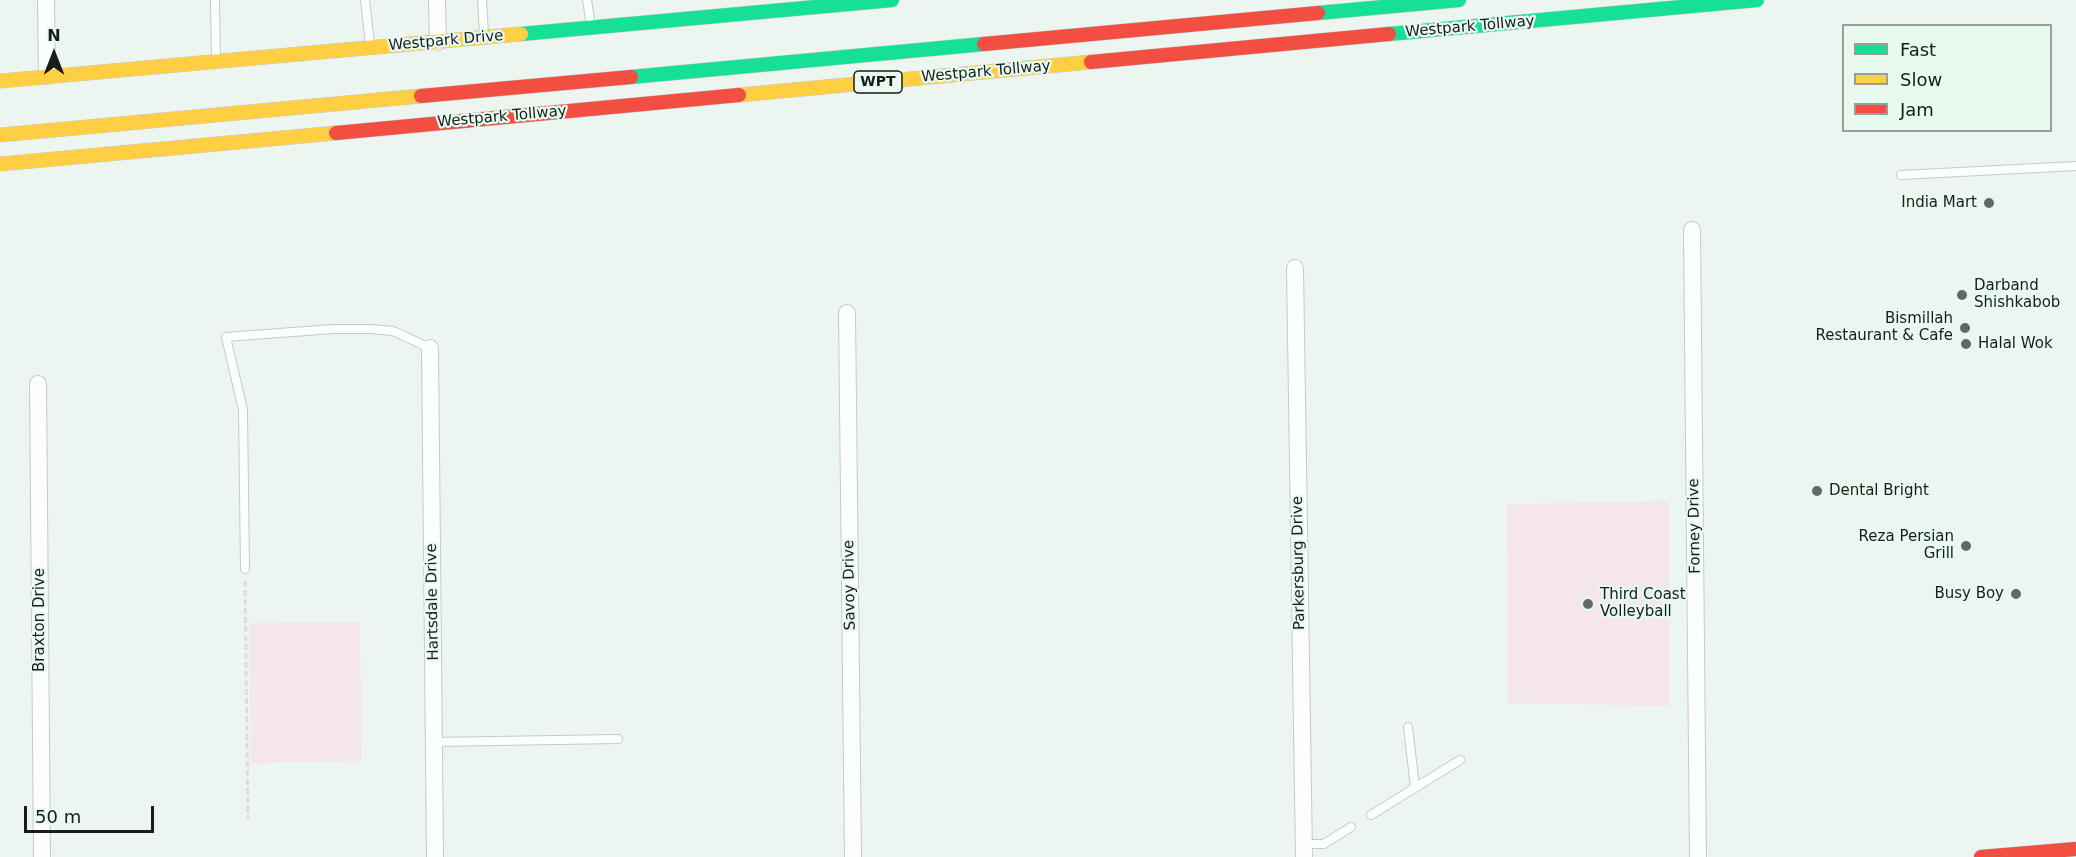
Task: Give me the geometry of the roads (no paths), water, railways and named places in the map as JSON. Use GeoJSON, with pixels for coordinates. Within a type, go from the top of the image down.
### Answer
{"type":"FeatureCollection","features":[{"type":"Feature","properties":{"kind":"main road","name":"Westpark Drive"},"geometry":{"type":"LineString","coordinates":[[0,81],[892,0]]}},
{"type":"Feature","properties":{"kind":"main road","name":"Westpark Tollway"},"geometry":{"type":"LineString","coordinates":[[0,135],[1460,0]]}},
{"type":"Feature","properties":{"kind":"main road","name":"Westpark Tollway"},"geometry":{"type":"LineString","coordinates":[[0,164],[1756,0]]}},
{"type":"Feature","properties":{"kind":"main road"},"geometry":{"type":"LineString","coordinates":[[1981,857],[2076,849]]}},
{"type":"Feature","properties":{"kind":"street"},"geometry":{"type":"LineString","coordinates":[[46,0],[47,76]]}},
{"type":"Feature","properties":{"kind":"street"},"geometry":{"type":"LineString","coordinates":[[437,0],[438,42]]}},
{"type":"Feature","properties":{"kind":"street","name":"Forney Drive"},"geometry":{"type":"LineString","coordinates":[[1692,231],[1698,857]]}},
{"type":"Feature","properties":{"kind":"street","name":"Parkersburg Drive"},"geometry":{"type":"LineString","coordinates":[[1295,268],[1304,851]]}},
{"type":"Feature","properties":{"kind":"street","name":"Savoy Drive"},"geometry":{"type":"LineString","coordinates":[[847,313],[853,857]]}},
{"type":"Feature","properties":{"kind":"street","name":"Hartsdale Drive"},"geometry":{"type":"LineString","coordinates":[[430,348],[435,857]]}},
{"type":"Feature","properties":{"kind":"street","name":"Braxton Drive"},"geometry":{"type":"LineString","coordinates":[[38,384],[42,857]]}},
{"type":"Feature","properties":{"kind":"lane"},"geometry":{"type":"LineString","coordinates":[[215,0],[216,61]]}},
{"type":"Feature","properties":{"kind":"lane"},"geometry":{"type":"LineString","coordinates":[[364,0],[371,48]]}},
{"type":"Feature","properties":{"kind":"lane"},"geometry":{"type":"LineString","coordinates":[[482,0],[485,38]]}},
{"type":"Feature","properties":{"kind":"lane"},"geometry":{"type":"LineString","coordinates":[[586,0],[592,27]]}},
{"type":"Feature","properties":{"kind":"lane"},"geometry":{"type":"LineString","coordinates":[[1901,175],[2076,166]]}},
{"type":"Feature","properties":{"kind":"lane"},"geometry":{"type":"LineString","coordinates":[[245,568],[243,410],[226,337],[333,329],[371,329],[393,331],[430,348]]}},
{"type":"Feature","properties":{"kind":"lane"},"geometry":{"type":"LineString","coordinates":[[1408,727],[1415,787]]}},
{"type":"Feature","properties":{"kind":"lane"},"geometry":{"type":"LineString","coordinates":[[434,742],[618,739]]}},
{"type":"Feature","properties":{"kind":"lane"},"geometry":{"type":"LineString","coordinates":[[1371,815],[1460,760]]}},
{"type":"Feature","properties":{"kind":"lane"},"geometry":{"type":"LineString","coordinates":[[1304,851],[1324,844],[1351,827]]}},
{"type":"Feature","properties":{"kind":"place","name":"India Mart"},"geometry":{"type":"Point","coordinates":[1989,203]}},
{"type":"Feature","properties":{"kind":"place","name":"Darband Shishkabob"},"geometry":{"type":"Point","coordinates":[1962,295]}},
{"type":"Feature","properties":{"kind":"place","name":"Bismillah Restaurant & Cafe"},"geometry":{"type":"Point","coordinates":[1965,328]}},
{"type":"Feature","properties":{"kind":"place","name":"Halal Wok"},"geometry":{"type":"Point","coordinates":[1966,344]}},
{"type":"Feature","properties":{"kind":"place","name":"Dental Bright"},"geometry":{"type":"Point","coordinates":[1817,491]}},
{"type":"Feature","properties":{"kind":"place","name":"Reza Persian Grill"},"geometry":{"type":"Point","coordinates":[1966,546]}},
{"type":"Feature","properties":{"kind":"place","name":"Busy Boy"},"geometry":{"type":"Point","coordinates":[2016,594]}},
{"type":"Feature","properties":{"kind":"place","name":"Third Coast Volleyball"},"geometry":{"type":"Point","coordinates":[1588,604]}}]}
